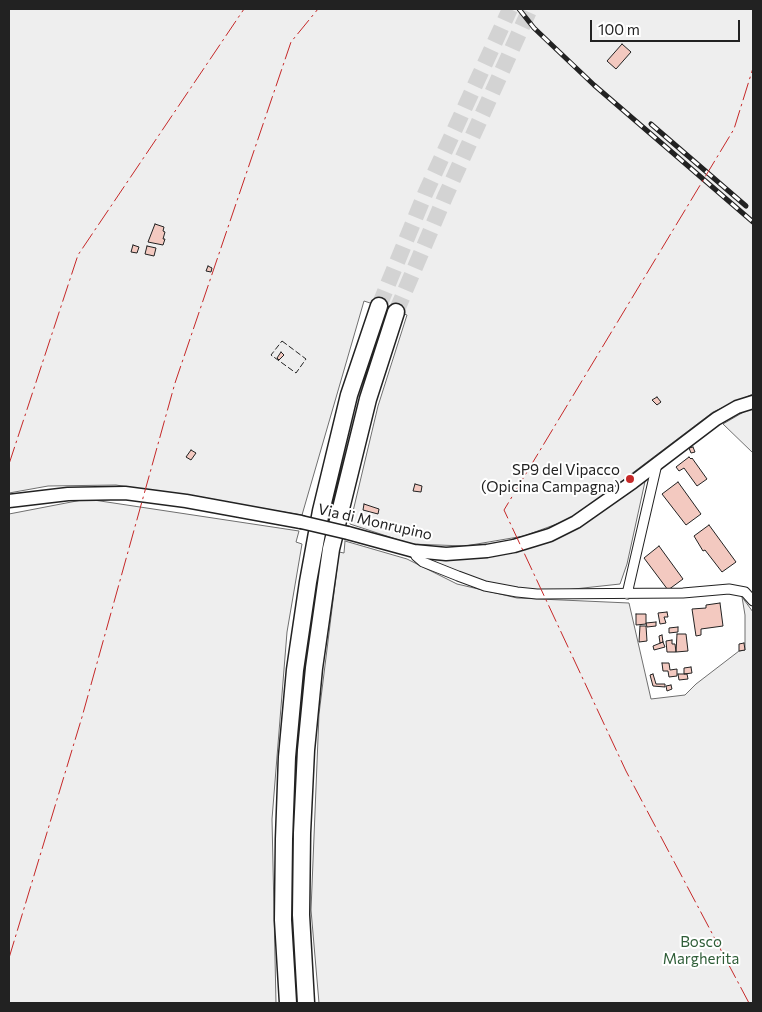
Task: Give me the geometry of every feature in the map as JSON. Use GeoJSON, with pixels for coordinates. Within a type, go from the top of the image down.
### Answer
{"type":"FeatureCollection","features":[{"type":"Feature","properties":{"kind":"highway"},"geometry":{"type":"LineString","coordinates":[[288,1003],[283,920],[284,839],[287,756],[295,670],[321,511],[349,395],[379,306]]}},
{"type":"Feature","properties":{"kind":"highway"},"geometry":{"type":"LineString","coordinates":[[306,1003],[301,915],[302,833],[306,750],[314,668],[331,550],[368,399],[396,312]]}},
{"type":"Feature","properties":{"kind":"main road","name":"Via di Monrupino"},"geometry":{"type":"LineString","coordinates":[[9,501],[68,494],[125,494],[186,501],[301,522],[414,551],[446,554],[469,553],[514,546],[550,534],[576,522],[716,419],[737,407],[753,402]]}},
{"type":"Feature","properties":{"kind":"street"},"geometry":{"type":"LineString","coordinates":[[627,594],[657,464]]}},
{"type":"Feature","properties":{"kind":"street"},"geometry":{"type":"LineString","coordinates":[[414,551],[416,556],[423,562],[485,586],[537,594],[683,593],[729,589],[745,592],[753,601]]}},
{"type":"Feature","properties":{"kind":"green space"},"geometry":{"type":"Polygon","coordinates":[[[9,9],[753,9],[753,394],[713,412],[573,518],[524,536],[465,546],[411,544],[350,524],[378,406],[407,315],[364,301],[302,515],[116,485],[48,486],[9,493],[9,9]]]}},
{"type":"Feature","properties":{"kind":"green space"},"geometry":{"type":"Polygon","coordinates":[[[753,408],[753,453],[723,424],[753,408]]]}},
{"type":"Feature","properties":{"kind":"green space"},"geometry":{"type":"Polygon","coordinates":[[[646,477],[627,564],[620,584],[538,591],[486,585],[426,558],[518,548],[646,477]]]}},
{"type":"Feature","properties":{"kind":"green space"},"geometry":{"type":"Polygon","coordinates":[[[87,499],[299,531],[296,542],[302,544],[287,632],[272,819],[276,1003],[9,1003],[9,514],[87,499]]]}},
{"type":"Feature","properties":{"kind":"green space","name":"Bosco Margherita"},"geometry":{"type":"Polygon","coordinates":[[[345,541],[407,559],[457,584],[517,598],[629,603],[651,699],[685,695],[696,684],[739,651],[745,650],[745,615],[742,597],[753,612],[753,1003],[319,1003],[311,910],[319,714],[339,552],[344,553],[345,541]]]}},
{"type":"Feature","properties":{"kind":"building"},"geometry":{"type":"Polygon","coordinates":[[[622,44],[631,52],[616,69],[607,61],[622,44]]]}},
{"type":"Feature","properties":{"kind":"building"},"geometry":{"type":"Polygon","coordinates":[[[155,224],[164,227],[163,239],[165,239],[163,245],[148,242],[155,224]]]}},
{"type":"Feature","properties":{"kind":"building"},"geometry":{"type":"Polygon","coordinates":[[[133,245],[139,247],[137,253],[131,252],[133,245]]]}},
{"type":"Feature","properties":{"kind":"building"},"geometry":{"type":"Polygon","coordinates":[[[147,246],[156,248],[154,256],[145,254],[147,246]]]}},
{"type":"Feature","properties":{"kind":"building"},"geometry":{"type":"Polygon","coordinates":[[[208,266],[212,268],[211,272],[206,271],[208,266]]]}},
{"type":"Feature","properties":{"kind":"building"},"geometry":{"type":"Polygon","coordinates":[[[281,352],[284,355],[279,360],[277,358],[281,352]]]}},
{"type":"Feature","properties":{"kind":"building"},"geometry":{"type":"Polygon","coordinates":[[[657,397],[661,402],[657,405],[652,400],[657,397]]]}},
{"type":"Feature","properties":{"kind":"building"},"geometry":{"type":"Polygon","coordinates":[[[693,447],[695,452],[691,453],[689,448],[693,447]]]}},
{"type":"Feature","properties":{"kind":"building"},"geometry":{"type":"Polygon","coordinates":[[[191,450],[196,453],[191,460],[186,457],[191,450]]]}},
{"type":"Feature","properties":{"kind":"building"},"geometry":{"type":"Polygon","coordinates":[[[689,457],[692,458],[707,479],[697,486],[684,468],[679,471],[676,467],[689,457]]]}},
{"type":"Feature","properties":{"kind":"building"},"geometry":{"type":"Polygon","coordinates":[[[678,482],[701,514],[686,525],[662,494],[678,482]]]}},
{"type":"Feature","properties":{"kind":"building"},"geometry":{"type":"Polygon","coordinates":[[[415,484],[422,486],[421,492],[413,491],[415,484]]]}},
{"type":"Feature","properties":{"kind":"building"},"geometry":{"type":"Polygon","coordinates":[[[364,504],[379,509],[378,514],[363,510],[364,504]]]}},
{"type":"Feature","properties":{"kind":"building"},"geometry":{"type":"Polygon","coordinates":[[[709,525],[736,562],[722,572],[705,550],[703,551],[694,536],[709,525]]]}},
{"type":"Feature","properties":{"kind":"building"},"geometry":{"type":"Polygon","coordinates":[[[659,546],[683,579],[668,590],[644,558],[659,546]]]}},
{"type":"Feature","properties":{"kind":"building"},"geometry":{"type":"Polygon","coordinates":[[[720,603],[723,626],[701,629],[701,635],[696,636],[692,609],[706,608],[706,605],[720,603]]]}},
{"type":"Feature","properties":{"kind":"building"},"geometry":{"type":"Polygon","coordinates":[[[667,612],[668,617],[664,617],[666,623],[660,624],[658,613],[667,612]]]}},
{"type":"Feature","properties":{"kind":"building"},"geometry":{"type":"Polygon","coordinates":[[[636,614],[646,614],[646,624],[636,625],[636,614]]]}},
{"type":"Feature","properties":{"kind":"building"},"geometry":{"type":"Polygon","coordinates":[[[656,622],[656,626],[647,627],[646,623],[656,622]]]}},
{"type":"Feature","properties":{"kind":"building"},"geometry":{"type":"Polygon","coordinates":[[[640,626],[646,626],[647,641],[639,642],[640,626]]]}},
{"type":"Feature","properties":{"kind":"building"},"geometry":{"type":"Polygon","coordinates":[[[678,627],[678,632],[669,633],[669,628],[678,627]]]}},
{"type":"Feature","properties":{"kind":"building"},"geometry":{"type":"Polygon","coordinates":[[[677,634],[686,634],[688,651],[676,652],[677,634]]]}},
{"type":"Feature","properties":{"kind":"building"},"geometry":{"type":"Polygon","coordinates":[[[662,635],[663,642],[660,643],[659,636],[662,635]]]}},
{"type":"Feature","properties":{"kind":"building"},"geometry":{"type":"Polygon","coordinates":[[[672,640],[672,644],[675,644],[676,652],[667,652],[666,641],[672,640]]]}},
{"type":"Feature","properties":{"kind":"building"},"geometry":{"type":"Polygon","coordinates":[[[663,642],[665,647],[654,650],[653,646],[663,642]]]}},
{"type":"Feature","properties":{"kind":"building"},"geometry":{"type":"Polygon","coordinates":[[[744,643],[745,650],[739,651],[739,644],[744,643]]]}},
{"type":"Feature","properties":{"kind":"building"},"geometry":{"type":"Polygon","coordinates":[[[662,663],[669,663],[670,670],[677,669],[677,676],[669,677],[668,671],[663,671],[662,663]]]}},
{"type":"Feature","properties":{"kind":"building"},"geometry":{"type":"Polygon","coordinates":[[[691,667],[692,673],[684,674],[684,668],[691,667]]]}},
{"type":"Feature","properties":{"kind":"building"},"geometry":{"type":"Polygon","coordinates":[[[653,674],[656,684],[665,684],[665,687],[653,686],[650,675],[653,674]]]}},
{"type":"Feature","properties":{"kind":"building"},"geometry":{"type":"Polygon","coordinates":[[[678,674],[687,674],[688,679],[679,680],[678,674]]]}},
{"type":"Feature","properties":{"kind":"building"},"geometry":{"type":"Polygon","coordinates":[[[671,685],[672,689],[667,691],[666,686],[671,685]]]}},
{"type":"Feature","properties":{"kind":"tunnel"},"geometry":{"type":"LineString","coordinates":[[379,306],[425,194],[510,9]]}},
{"type":"Feature","properties":{"kind":"tunnel"},"geometry":{"type":"LineString","coordinates":[[396,312],[445,197],[530,9]]}},
{"type":"Feature","properties":{"kind":"railway"},"geometry":{"type":"LineString","coordinates":[[519,9],[534,28],[594,85],[753,222]]}},
{"type":"Feature","properties":{"kind":"railway"},"geometry":{"type":"LineString","coordinates":[[651,124],[746,206]]}},
{"type":"Feature","properties":{"kind":"fence"},"geometry":{"type":"LineString","coordinates":[[282,341],[306,359],[296,373],[271,355],[282,341]]}},
{"type":"Feature","properties":{"kind":"power"},"geometry":{"type":"LineString","coordinates":[[9,464],[78,255],[244,9]]}},
{"type":"Feature","properties":{"kind":"power"},"geometry":{"type":"LineString","coordinates":[[9,958],[82,717],[175,383],[291,42],[318,9]]}},
{"type":"Feature","properties":{"kind":"power"},"geometry":{"type":"LineString","coordinates":[[749,1003],[626,771],[504,510],[734,129],[753,68]]}},
{"type":"Feature","properties":{"kind":"place","name":"SP9 del Vipacco (Opicina Campagna)"},"geometry":{"type":"Point","coordinates":[630,479]}}]}
